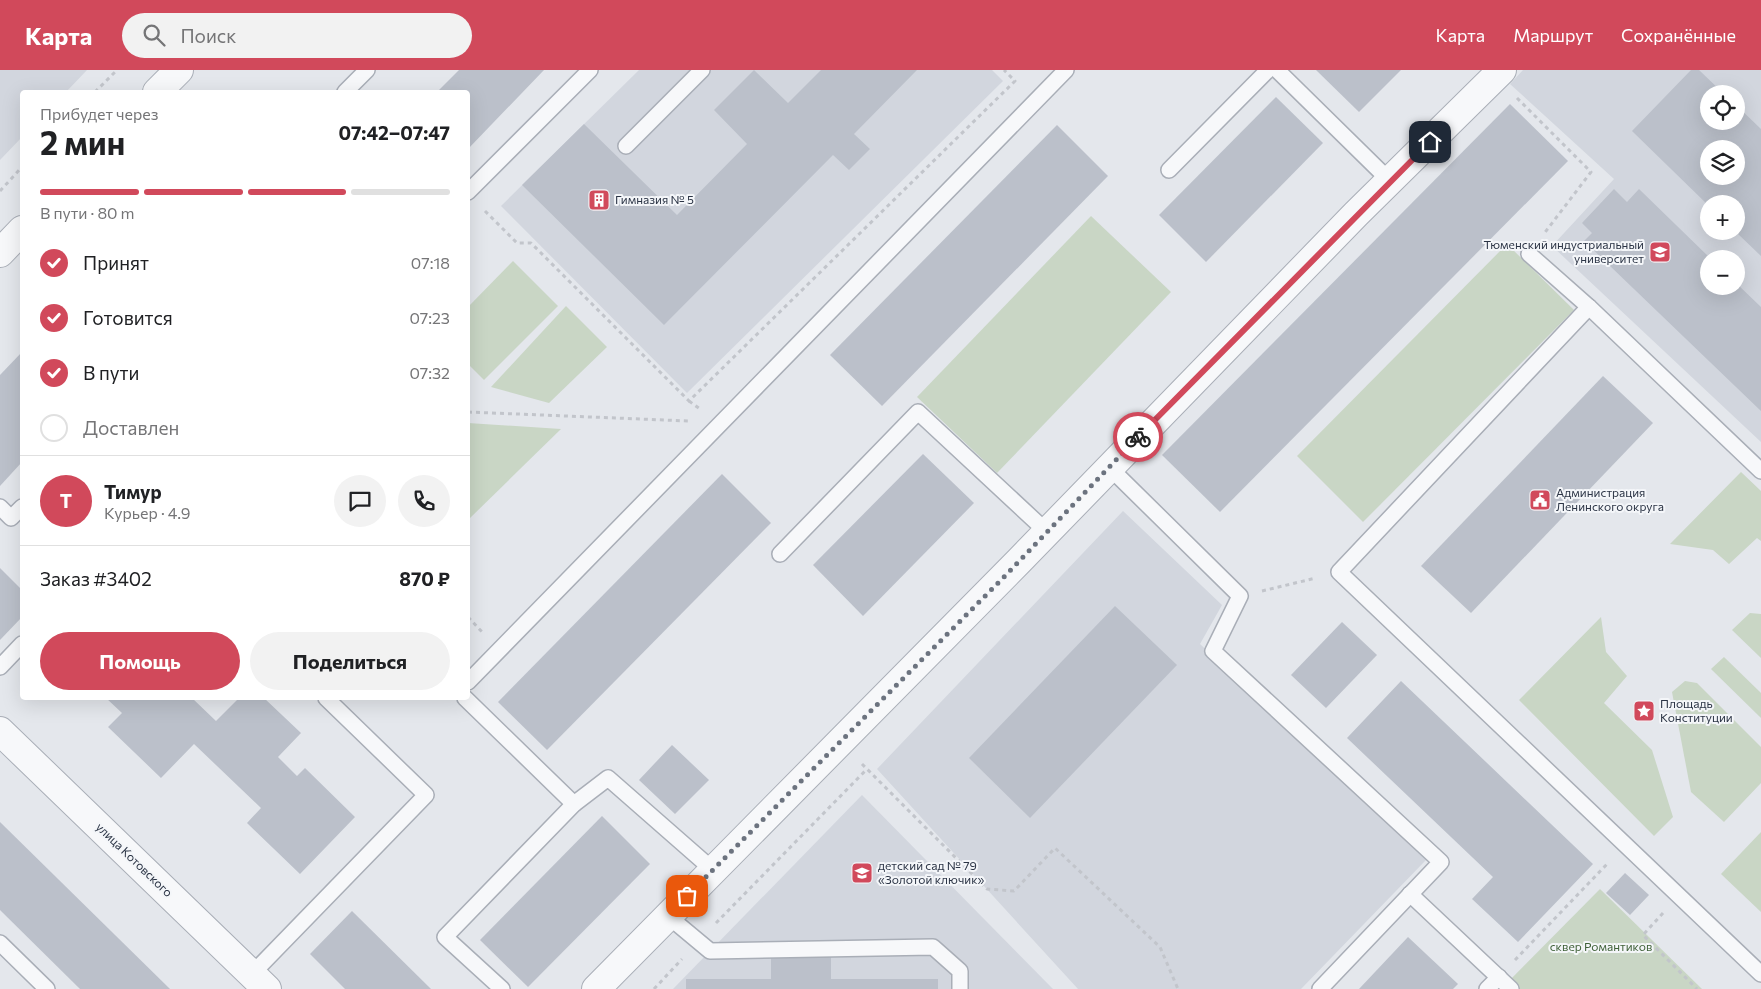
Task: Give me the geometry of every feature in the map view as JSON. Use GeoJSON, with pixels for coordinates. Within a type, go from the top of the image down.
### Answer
{"type":"FeatureCollection","features":[{"type":"Feature","properties":{"kind":"street"},"geometry":{"type":"LineString","coordinates":[[159,90],[179,70]]}},
{"type":"Feature","properties":{"kind":"street"},"geometry":{"type":"LineString","coordinates":[[596,989],[840,743],[1390,181],[1499,73]]}},
{"type":"Feature","properties":{"kind":"street"},"geometry":{"type":"LineString","coordinates":[[0,253],[20,232]]}},
{"type":"Feature","properties":{"kind":"street","name":"улица Котовского"},"geometry":{"type":"LineString","coordinates":[[1,733],[260,981]]}},
{"type":"Feature","properties":{"kind":"lane"},"geometry":{"type":"LineString","coordinates":[[347,90],[367,70]]}},
{"type":"Feature","properties":{"kind":"lane"},"geometry":{"type":"LineString","coordinates":[[470,190],[590,70]]}},
{"type":"Feature","properties":{"kind":"lane"},"geometry":{"type":"LineString","coordinates":[[626,146],[702,70]]}},
{"type":"Feature","properties":{"kind":"lane"},"geometry":{"type":"LineString","coordinates":[[470,680],[1066,70]]}},
{"type":"Feature","properties":{"kind":"lane"},"geometry":{"type":"LineString","coordinates":[[1168,170],[1268,70]]}},
{"type":"Feature","properties":{"kind":"lane"},"geometry":{"type":"LineString","coordinates":[[1277,70],[1390,181]]}},
{"type":"Feature","properties":{"kind":"lane"},"geometry":{"type":"LineString","coordinates":[[1529,254],[1589,307],[1761,471]]}},
{"type":"Feature","properties":{"kind":"lane"},"geometry":{"type":"LineString","coordinates":[[1589,307],[1339,572],[1624,846],[1761,974]]}},
{"type":"Feature","properties":{"kind":"lane"},"geometry":{"type":"LineString","coordinates":[[780,554],[918,412],[1047,532]]}},
{"type":"Feature","properties":{"kind":"lane"},"geometry":{"type":"LineString","coordinates":[[1109,467],[1240,596],[1213,652],[1441,862],[1320,989]]}},
{"type":"Feature","properties":{"kind":"lane"},"geometry":{"type":"LineString","coordinates":[[0,507],[12,518],[20,509]]}},
{"type":"Feature","properties":{"kind":"lane"},"geometry":{"type":"LineString","coordinates":[[0,667],[20,646]]}},
{"type":"Feature","properties":{"kind":"lane"},"geometry":{"type":"LineString","coordinates":[[260,981],[426,795],[328,700]]}},
{"type":"Feature","properties":{"kind":"lane"},"geometry":{"type":"LineString","coordinates":[[467,700],[574,804]]}},
{"type":"Feature","properties":{"kind":"lane"},"geometry":{"type":"LineString","coordinates":[[502,989],[445,936],[574,804],[608,778],[713,870]]}},
{"type":"Feature","properties":{"kind":"lane"},"geometry":{"type":"LineString","coordinates":[[1410,894],[1511,989]]}},
{"type":"Feature","properties":{"kind":"lane"},"geometry":{"type":"LineString","coordinates":[[668,916],[700,940],[710,951],[933,948],[960,972],[960,989]]}},
{"type":"Feature","properties":{"kind":"lane"},"geometry":{"type":"LineString","coordinates":[[0,943],[47,989]]}},
{"type":"Feature","properties":{"kind":"lane"},"geometry":{"type":"LineString","coordinates":[[1487,989],[1499,977]]}},
{"type":"Feature","properties":{"kind":"path"},"geometry":{"type":"LineString","coordinates":[[97,90],[117,70]]}},
{"type":"Feature","properties":{"kind":"path"},"geometry":{"type":"LineString","coordinates":[[688,401],[1015,81],[1004,70]]}},
{"type":"Feature","properties":{"kind":"path"},"geometry":{"type":"LineString","coordinates":[[1499,73],[1591,172],[1529,254]]}},
{"type":"Feature","properties":{"kind":"path"},"geometry":{"type":"LineString","coordinates":[[0,191],[20,169]]}},
{"type":"Feature","properties":{"kind":"path"},"geometry":{"type":"LineString","coordinates":[[485,211],[517,243],[531,243],[688,401],[721,422]]}},
{"type":"Feature","properties":{"kind":"path"},"geometry":{"type":"LineString","coordinates":[[470,412],[721,422]]}},
{"type":"Feature","properties":{"kind":"path"},"geometry":{"type":"LineString","coordinates":[[1240,596],[1339,572]]}},
{"type":"Feature","properties":{"kind":"path"},"geometry":{"type":"LineString","coordinates":[[840,743],[987,889],[1014,891],[1055,848],[1160,948],[1178,989]]}},
{"type":"Feature","properties":{"kind":"path"},"geometry":{"type":"LineString","coordinates":[[654,989],[867,769]]}},
{"type":"Feature","properties":{"kind":"path"},"geometry":{"type":"LineString","coordinates":[[1499,977],[1624,846]]}},
{"type":"Feature","properties":{"kind":"path"},"geometry":{"type":"LineString","coordinates":[[1669,907],[1644,936],[1697,989]]}},
{"type":"Feature","properties":{"kind":"shaded area"},"geometry":{"type":"Polygon","coordinates":[[[0,70],[87,70],[68,90],[20,90],[20,139],[0,160],[0,70]]]}},
{"type":"Feature","properties":{"kind":"shaded area"},"geometry":{"type":"Polygon","coordinates":[[[639,70],[992,70],[1003,81],[687,393],[501,206],[639,70]]]}},
{"type":"Feature","properties":{"kind":"shaded area","name":"Тюменский индустриальный университет"},"geometry":{"type":"Polygon","coordinates":[[[1523,70],[1761,70],[1761,442],[1552,246],[1614,179],[1510,84],[1523,70]]]}},
{"type":"Feature","properties":{"kind":"shaded area"},"geometry":{"type":"Polygon","coordinates":[[[1123,511],[1222,605],[1200,644],[1426,860],[1301,989],[1078,989],[877,769],[1123,511]]]}},
{"type":"Feature","properties":{"kind":"shaded area","name":"детский сад № 79 «Золотой ключик»"},"geometry":{"type":"Polygon","coordinates":[[[862,795],[1053,989],[673,989],[862,795]]]}},
{"type":"Feature","properties":{"kind":"green space"},"geometry":{"type":"Polygon","coordinates":[[[1091,216],[1171,292],[997,473],[917,397],[1091,216]]]}},
{"type":"Feature","properties":{"kind":"green space"},"geometry":{"type":"Polygon","coordinates":[[[1507,244],[1574,310],[1363,522],[1297,456],[1507,244]]]}},
{"type":"Feature","properties":{"kind":"green space"},"geometry":{"type":"Polygon","coordinates":[[[513,261],[558,306],[484,380],[470,366],[470,305],[513,261]]]}},
{"type":"Feature","properties":{"kind":"green space"},"geometry":{"type":"Polygon","coordinates":[[[566,306],[607,347],[549,403],[491,387],[566,306]]]}},
{"type":"Feature","properties":{"kind":"green space"},"geometry":{"type":"Polygon","coordinates":[[[470,423],[561,429],[470,518],[470,423]]]}},
{"type":"Feature","properties":{"kind":"green space"},"geometry":{"type":"Polygon","coordinates":[[[1741,472],[1761,491],[1761,541],[1757,538],[1729,564],[1713,550],[1670,544],[1741,472]]]}},
{"type":"Feature","properties":{"kind":"green space"},"geometry":{"type":"Polygon","coordinates":[[[1750,613],[1761,614],[1761,658],[1732,630],[1750,613]]]}},
{"type":"Feature","properties":{"kind":"green space"},"geometry":{"type":"Polygon","coordinates":[[[1601,617],[1606,652],[1627,676],[1604,703],[1652,750],[1673,817],[1654,836],[1519,700],[1601,617]]]}},
{"type":"Feature","properties":{"kind":"green space"},"geometry":{"type":"Polygon","coordinates":[[[1724,657],[1761,693],[1761,718],[1711,669],[1724,657]]]}},
{"type":"Feature","properties":{"kind":"green space"},"geometry":{"type":"Polygon","coordinates":[[[1685,681],[1697,683],[1761,747],[1761,783],[1724,822],[1691,792],[1672,692],[1685,681]]]}},
{"type":"Feature","properties":{"kind":"green space"},"geometry":{"type":"Polygon","coordinates":[[[1761,832],[1761,912],[1721,874],[1761,832]]]}},
{"type":"Feature","properties":{"kind":"green space","name":"сквер Романтиков"},"geometry":{"type":"Polygon","coordinates":[[[1600,889],[1702,989],[1501,989],[1600,889]]]}},
{"type":"Feature","properties":{"kind":"building"},"geometry":{"type":"Polygon","coordinates":[[[459,70],[544,70],[470,147],[470,90],[439,90],[459,70]]]}},
{"type":"Feature","properties":{"kind":"building","name":"Гимназия № 5"},"geometry":{"type":"Polygon","coordinates":[[[754,70],[788,103],[821,70],[917,70],[854,134],[870,149],[849,170],[833,155],[664,325],[522,185],[584,124],[677,215],[747,144],[714,110],[754,70]]]}},
{"type":"Feature","properties":{"kind":"building"},"geometry":{"type":"Polygon","coordinates":[[[1316,70],[1401,70],[1359,112],[1316,70]]]}},
{"type":"Feature","properties":{"kind":"building"},"geometry":{"type":"Polygon","coordinates":[[[1691,70],[1699,70],[1715,85],[1700,85],[1700,130],[1745,130],[1745,114],[1761,129],[1761,256],[1744,240],[1745,195],[1700,195],[1700,197],[1632,131],[1691,70]]]}},
{"type":"Feature","properties":{"kind":"building"},"geometry":{"type":"Polygon","coordinates":[[[1276,97],[1323,143],[1206,262],[1159,215],[1276,97]]]}},
{"type":"Feature","properties":{"kind":"building"},"geometry":{"type":"Polygon","coordinates":[[[1510,104],[1568,161],[1220,512],[1162,455],[1510,104]]]}},
{"type":"Feature","properties":{"kind":"building"},"geometry":{"type":"Polygon","coordinates":[[[1057,125],[1108,176],[882,406],[830,355],[1057,125]]]}},
{"type":"Feature","properties":{"kind":"building"},"geometry":{"type":"Polygon","coordinates":[[[1614,189],[1627,202],[1639,189],[1702,250],[1700,250],[1700,295],[1745,295],[1745,292],[1761,307],[1761,411],[1584,241],[1592,233],[1582,223],[1614,189]]]}},
{"type":"Feature","properties":{"kind":"building"},"geometry":{"type":"Polygon","coordinates":[[[20,354],[20,464],[0,486],[0,375],[20,354]]]}},
{"type":"Feature","properties":{"kind":"building"},"geometry":{"type":"Polygon","coordinates":[[[1603,376],[1653,423],[1471,613],[1421,566],[1603,376]]]}},
{"type":"Feature","properties":{"kind":"building"},"geometry":{"type":"Polygon","coordinates":[[[923,454],[974,503],[863,616],[813,565],[923,454]]]}},
{"type":"Feature","properties":{"kind":"building"},"geometry":{"type":"Polygon","coordinates":[[[722,474],[771,523],[547,750],[498,702],[722,474]]]}},
{"type":"Feature","properties":{"kind":"building"},"geometry":{"type":"Polygon","coordinates":[[[0,568],[20,588],[20,619],[0,640],[0,568]]]}},
{"type":"Feature","properties":{"kind":"building"},"geometry":{"type":"Polygon","coordinates":[[[1115,606],[1177,665],[1030,818],[969,758],[1115,606]]]}},
{"type":"Feature","properties":{"kind":"building"},"geometry":{"type":"Polygon","coordinates":[[[1342,622],[1377,655],[1326,708],[1291,675],[1342,622]]]}},
{"type":"Feature","properties":{"kind":"building"},"geometry":{"type":"Polygon","coordinates":[[[1401,681],[1593,864],[1518,942],[1472,899],[1493,877],[1347,738],[1401,681]]]}},
{"type":"Feature","properties":{"kind":"building"},"geometry":{"type":"Polygon","coordinates":[[[108,700],[194,700],[216,721],[237,700],[266,700],[301,733],[278,757],[297,776],[305,768],[355,817],[300,874],[247,823],[261,808],[194,744],[161,778],[108,727],[122,713],[108,700]]]}},
{"type":"Feature","properties":{"kind":"building"},"geometry":{"type":"Polygon","coordinates":[[[672,745],[709,780],[675,814],[639,780],[672,745]]]}},
{"type":"Feature","properties":{"kind":"building"},"geometry":{"type":"Polygon","coordinates":[[[602,816],[650,864],[528,987],[480,940],[602,816]]]}},
{"type":"Feature","properties":{"kind":"building"},"geometry":{"type":"Polygon","coordinates":[[[0,822],[170,989],[80,989],[0,910],[0,822]]]}},
{"type":"Feature","properties":{"kind":"building"},"geometry":{"type":"Polygon","coordinates":[[[1625,873],[1649,895],[1630,915],[1606,893],[1625,873]]]}},
{"type":"Feature","properties":{"kind":"building"},"geometry":{"type":"Polygon","coordinates":[[[352,911],[431,989],[345,989],[310,954],[352,911]]]}},
{"type":"Feature","properties":{"kind":"building"},"geometry":{"type":"Polygon","coordinates":[[[1408,937],[1458,984],[1453,989],[1359,989],[1408,937]]]}},
{"type":"Feature","properties":{"kind":"building"},"geometry":{"type":"Polygon","coordinates":[[[771,956],[831,956],[831,979],[938,979],[938,989],[686,989],[686,979],[771,979],[771,956]]]}},
{"type":"Feature","properties":{"kind":"way so far"},"geometry":{"type":"LineString","coordinates":[[687,896],[1006,575],[1138,437]]}},
{"type":"Feature","properties":{"kind":"place","name":"Гимназия № 5"},"geometry":{"type":"Point","coordinates":[599,200]}},
{"type":"Feature","properties":{"kind":"place","name":"Тюменский индустриальный университет"},"geometry":{"type":"Point","coordinates":[1660,252]}},
{"type":"Feature","properties":{"kind":"place","name":"Администрация Ленинского округа"},"geometry":{"type":"Point","coordinates":[1540,500]}},
{"type":"Feature","properties":{"kind":"place","name":"Площадь Конституции"},"geometry":{"type":"Point","coordinates":[1644,711]}},
{"type":"Feature","properties":{"kind":"place","name":"детский сад № 79 «Золотой ключик»"},"geometry":{"type":"Point","coordinates":[862,873]}},
{"type":"Feature","properties":{"kind":"route"},"geometry":{"type":"LineString","coordinates":[[1138,437],[1356,214],[1430,142]]}}]}
